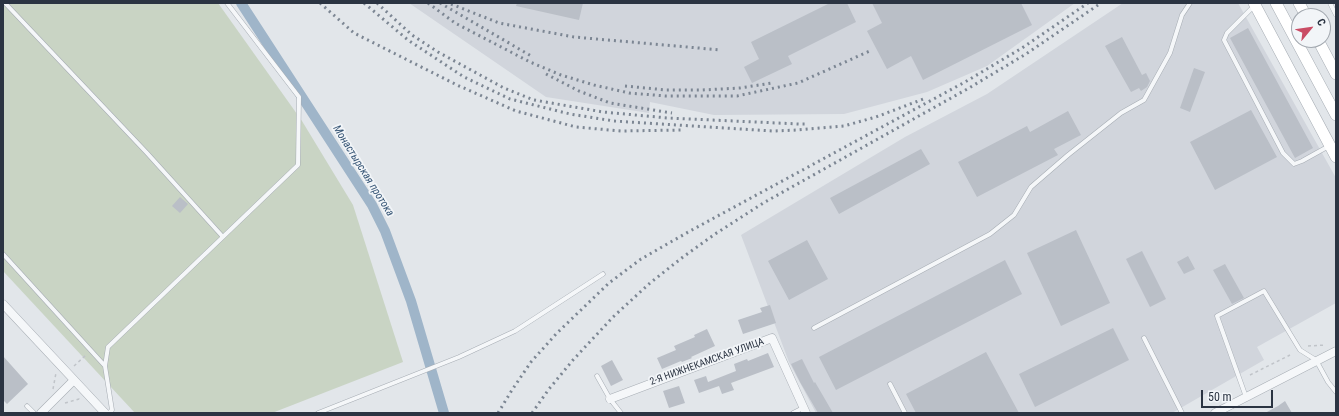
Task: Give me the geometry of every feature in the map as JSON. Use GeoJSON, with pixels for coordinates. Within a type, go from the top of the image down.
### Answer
{"type":"FeatureCollection","features":[{"type":"Feature","properties":{"kind":"main road"},"geometry":{"type":"LineString","coordinates":[[1276,3],[1336,115]]}},
{"type":"Feature","properties":{"kind":"main road"},"geometry":{"type":"LineString","coordinates":[[1254,5],[1336,157]]}},
{"type":"Feature","properties":{"kind":"main road"},"geometry":{"type":"LineString","coordinates":[[1322,48],[1336,74]]}},
{"type":"Feature","properties":{"kind":"street"},"geometry":{"type":"LineString","coordinates":[[3,304],[105,413]]}},
{"type":"Feature","properties":{"kind":"street","name":"2-Я НИЖНЕКАМСКАЯ УЛИЦА"},"geometry":{"type":"LineString","coordinates":[[610,399],[772,338],[805,410]]}},
{"type":"Feature","properties":{"kind":"street"},"geometry":{"type":"LineString","coordinates":[[1215,413],[1336,351]]}},
{"type":"Feature","properties":{"kind":"street"},"geometry":{"type":"LineString","coordinates":[[41,413],[74,380]]}},
{"type":"Feature","properties":{"kind":"lane"},"geometry":{"type":"LineString","coordinates":[[5,3],[147,153],[223,237]]}},
{"type":"Feature","properties":{"kind":"lane"},"geometry":{"type":"LineString","coordinates":[[110,413],[112,410],[105,366],[108,347],[298,166],[299,97],[227,3]]}},
{"type":"Feature","properties":{"kind":"lane"},"geometry":{"type":"LineString","coordinates":[[814,328],[990,234],[1014,215],[1031,187],[1068,154],[1121,113],[1144,100],[1170,54],[1182,15],[1190,3]]}},
{"type":"Feature","properties":{"kind":"lane"},"geometry":{"type":"LineString","coordinates":[[1330,3],[1336,14]]}},
{"type":"Feature","properties":{"kind":"lane"},"geometry":{"type":"LineString","coordinates":[[1254,5],[1227,33],[1224,40],[1283,153],[1294,164],[1330,146]]}},
{"type":"Feature","properties":{"kind":"lane"},"geometry":{"type":"LineString","coordinates":[[3,254],[105,366]]}},
{"type":"Feature","properties":{"kind":"lane"},"geometry":{"type":"LineString","coordinates":[[318,413],[459,357],[515,330],[603,274]]}},
{"type":"Feature","properties":{"kind":"lane"},"geometry":{"type":"LineString","coordinates":[[1246,397],[1217,316],[1264,291],[1300,350],[1316,360],[1328,382],[1336,392]]}},
{"type":"Feature","properties":{"kind":"lane"},"geometry":{"type":"LineString","coordinates":[[1144,338],[1182,413]]}},
{"type":"Feature","properties":{"kind":"lane"},"geometry":{"type":"LineString","coordinates":[[597,376],[610,399],[621,413]]}},
{"type":"Feature","properties":{"kind":"lane"},"geometry":{"type":"LineString","coordinates":[[890,384],[905,413]]}},
{"type":"Feature","properties":{"kind":"lane"},"geometry":{"type":"LineString","coordinates":[[27,406],[34,413]]}},
{"type":"Feature","properties":{"kind":"lane"},"geometry":{"type":"LineString","coordinates":[[793,413],[805,410]]}},
{"type":"Feature","properties":{"kind":"path"},"geometry":{"type":"LineString","coordinates":[[1306,346],[1324,346],[1329,344]]}},
{"type":"Feature","properties":{"kind":"path"},"geometry":{"type":"LineString","coordinates":[[75,365],[91,350]]}},
{"type":"Feature","properties":{"kind":"path"},"geometry":{"type":"LineString","coordinates":[[1250,375],[1290,355]]}},
{"type":"Feature","properties":{"kind":"path"},"geometry":{"type":"LineString","coordinates":[[56,373],[53,389],[48,398],[51,403],[56,408],[66,402],[79,399],[84,403]]}},
{"type":"Feature","properties":{"kind":"shaded area"},"geometry":{"type":"Polygon","coordinates":[[[409,3],[1075,3],[987,66],[927,92],[844,114],[714,115],[650,102],[649,113],[546,97],[409,3]]]}},
{"type":"Feature","properties":{"kind":"shaded area"},"geometry":{"type":"Polygon","coordinates":[[[1123,3],[1238,3],[1336,178],[1336,303],[1257,347],[1264,360],[1172,413],[816,413],[789,362],[741,235],[905,137],[987,94],[1123,3]]]}},
{"type":"Feature","properties":{"kind":"green space"},"geometry":{"type":"Polygon","coordinates":[[[3,3],[218,3],[302,121],[353,205],[403,362],[272,413],[135,413],[3,271],[3,3]]]}},
{"type":"Feature","properties":{"kind":"building"},"geometry":{"type":"Polygon","coordinates":[[[517,3],[583,3],[579,20],[516,6],[517,3]]]}},
{"type":"Feature","properties":{"kind":"building"},"geometry":{"type":"Polygon","coordinates":[[[830,3],[847,3],[856,22],[788,56],[792,64],[752,83],[744,67],[759,59],[751,42],[830,3]]]}},
{"type":"Feature","properties":{"kind":"building"},"geometry":{"type":"Polygon","coordinates":[[[872,3],[1021,3],[1032,25],[923,80],[911,56],[887,69],[867,31],[882,23],[872,3]]]}},
{"type":"Feature","properties":{"kind":"building"},"geometry":{"type":"Polygon","coordinates":[[[1248,28],[1313,148],[1295,158],[1230,38],[1248,28]]]}},
{"type":"Feature","properties":{"kind":"building"},"geometry":{"type":"Polygon","coordinates":[[[1122,37],[1142,75],[1146,73],[1150,81],[1147,87],[1141,91],[1139,88],[1131,92],[1105,46],[1122,37]]]}},
{"type":"Feature","properties":{"kind":"building"},"geometry":{"type":"Polygon","coordinates":[[[1194,68],[1205,72],[1190,112],[1180,108],[1194,68]]]}},
{"type":"Feature","properties":{"kind":"building"},"geometry":{"type":"Polygon","coordinates":[[[1251,110],[1277,157],[1215,190],[1190,142],[1251,110]]]}},
{"type":"Feature","properties":{"kind":"building"},"geometry":{"type":"Polygon","coordinates":[[[1068,111],[1081,135],[1054,149],[1058,155],[977,197],[958,162],[1027,126],[1030,132],[1068,111]]]}},
{"type":"Feature","properties":{"kind":"building"},"geometry":{"type":"Polygon","coordinates":[[[921,149],[930,164],[839,214],[830,198],[921,149]]]}},
{"type":"Feature","properties":{"kind":"building"},"geometry":{"type":"Polygon","coordinates":[[[180,197],[188,204],[180,213],[172,206],[180,197]]]}},
{"type":"Feature","properties":{"kind":"building"},"geometry":{"type":"Polygon","coordinates":[[[1076,230],[1110,303],[1061,326],[1027,253],[1076,230]]]}},
{"type":"Feature","properties":{"kind":"building"},"geometry":{"type":"Polygon","coordinates":[[[807,240],[828,279],[789,300],[768,261],[807,240]]]}},
{"type":"Feature","properties":{"kind":"building"},"geometry":{"type":"Polygon","coordinates":[[[1142,251],[1166,299],[1150,307],[1126,259],[1142,251]]]}},
{"type":"Feature","properties":{"kind":"building"},"geometry":{"type":"Polygon","coordinates":[[[1188,256],[1195,269],[1184,274],[1177,262],[1188,256]]]}},
{"type":"Feature","properties":{"kind":"building"},"geometry":{"type":"Polygon","coordinates":[[[1005,260],[1022,294],[836,390],[819,357],[1005,260]]]}},
{"type":"Feature","properties":{"kind":"building"},"geometry":{"type":"Polygon","coordinates":[[[1225,264],[1244,298],[1232,304],[1213,270],[1225,264]]]}},
{"type":"Feature","properties":{"kind":"building"},"geometry":{"type":"Polygon","coordinates":[[[770,305],[776,323],[743,334],[738,320],[762,312],[760,308],[770,305]]]}},
{"type":"Feature","properties":{"kind":"building"},"geometry":{"type":"Polygon","coordinates":[[[1113,328],[1129,360],[1035,407],[1019,374],[1113,328]]]}},
{"type":"Feature","properties":{"kind":"building"},"geometry":{"type":"Polygon","coordinates":[[[707,329],[715,346],[691,357],[692,358],[662,369],[657,358],[676,350],[674,346],[695,337],[694,335],[707,329]]]}},
{"type":"Feature","properties":{"kind":"building"},"geometry":{"type":"Polygon","coordinates":[[[986,352],[1019,413],[916,413],[906,394],[986,352]]]}},
{"type":"Feature","properties":{"kind":"building"},"geometry":{"type":"Polygon","coordinates":[[[768,353],[774,367],[731,383],[734,390],[722,394],[719,386],[699,393],[694,380],[706,376],[708,382],[736,371],[734,364],[747,359],[748,361],[768,353]]]}},
{"type":"Feature","properties":{"kind":"building"},"geometry":{"type":"Polygon","coordinates":[[[3,356],[28,384],[7,404],[3,400],[3,356]]]}},
{"type":"Feature","properties":{"kind":"building"},"geometry":{"type":"Polygon","coordinates":[[[802,359],[814,383],[815,382],[833,413],[818,413],[800,382],[791,364],[802,359]]]}},
{"type":"Feature","properties":{"kind":"building"},"geometry":{"type":"Polygon","coordinates":[[[612,360],[623,380],[611,386],[601,366],[612,360]]]}},
{"type":"Feature","properties":{"kind":"building"},"geometry":{"type":"Polygon","coordinates":[[[679,386],[685,403],[669,408],[663,391],[679,386]]]}},
{"type":"Feature","properties":{"kind":"building"},"geometry":{"type":"Polygon","coordinates":[[[1285,401],[1292,413],[1265,413],[1278,406],[1285,401]]]}},
{"type":"Feature","properties":{"kind":"waterway","name":"Монастырская протока"},"geometry":{"type":"LineString","coordinates":[[241,3],[372,205],[385,231],[411,301],[444,413]]}},
{"type":"Feature","properties":{"kind":"railway"},"geometry":{"type":"LineString","coordinates":[[320,3],[354,33],[457,85],[516,111],[576,127],[621,131],[683,130]]}},
{"type":"Feature","properties":{"kind":"railway"},"geometry":{"type":"LineString","coordinates":[[364,3],[408,40],[464,77],[510,99],[570,114],[614,121],[773,131],[797,130],[844,126],[876,117],[926,98]]}},
{"type":"Feature","properties":{"kind":"railway"},"geometry":{"type":"LineString","coordinates":[[377,3],[412,35],[438,52],[504,88],[534,100],[603,112],[668,118],[807,124]]}},
{"type":"Feature","properties":{"kind":"railway"},"geometry":{"type":"LineString","coordinates":[[428,3],[455,23],[530,62],[561,75],[594,85],[629,93],[666,96],[737,96],[798,83],[872,50]]}},
{"type":"Feature","properties":{"kind":"railway"},"geometry":{"type":"LineString","coordinates":[[440,3],[533,57]]}},
{"type":"Feature","properties":{"kind":"railway"},"geometry":{"type":"LineString","coordinates":[[498,413],[531,362],[556,334],[609,283],[641,259],[965,82],[1022,48],[1088,3]]}},
{"type":"Feature","properties":{"kind":"railway"},"geometry":{"type":"LineString","coordinates":[[532,413],[549,389],[573,360],[613,317],[650,283],[683,257],[715,234],[765,202],[969,88],[1026,54],[1101,3]]}},
{"type":"Feature","properties":{"kind":"railway"},"geometry":{"type":"LineString","coordinates":[[451,4],[499,23],[574,37],[721,50]]}},
{"type":"Feature","properties":{"kind":"railway"},"geometry":{"type":"LineString","coordinates":[[546,74],[579,91],[610,103],[672,113]]}},
{"type":"Feature","properties":{"kind":"railway"},"geometry":{"type":"LineString","coordinates":[[625,86],[666,90],[702,90],[740,88],[772,83]]}}]}
